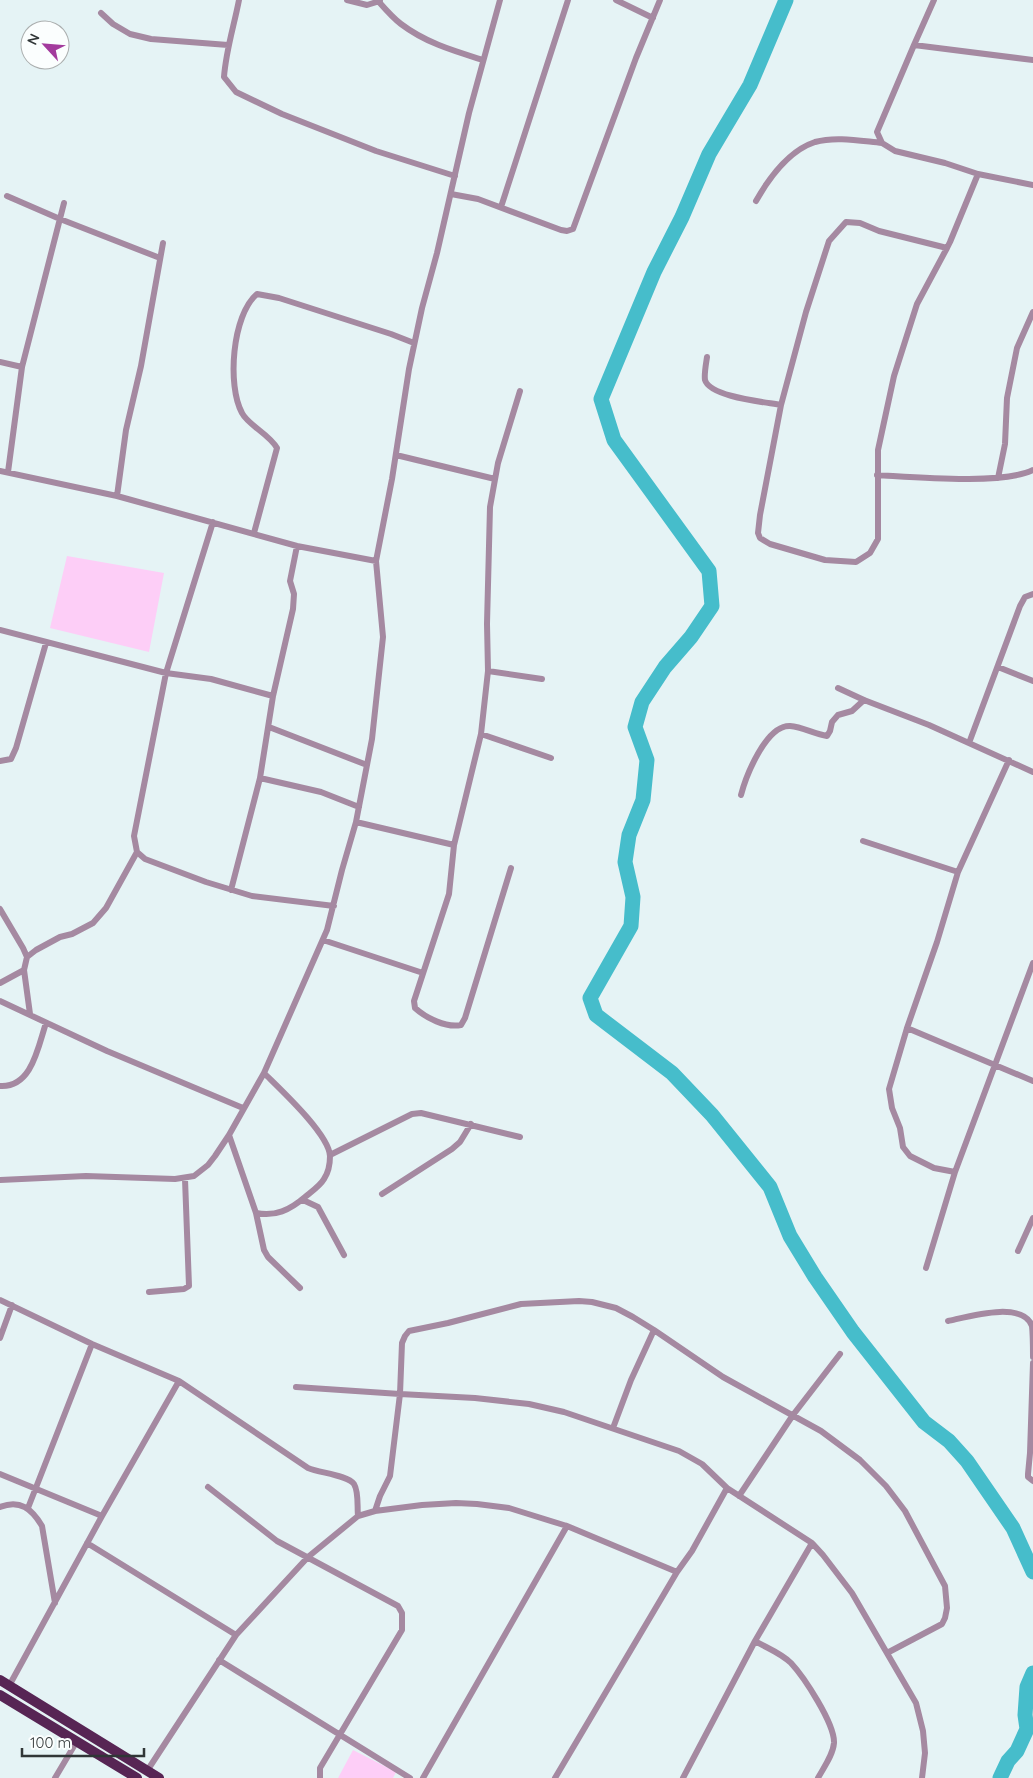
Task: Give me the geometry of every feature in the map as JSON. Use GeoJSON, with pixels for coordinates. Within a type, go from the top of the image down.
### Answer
{"type":"FeatureCollection","features":[{"type":"Feature","properties":{"kind":"highway"},"geometry":{"type":"LineString","coordinates":[[0,1680],[159,1778]]}},
{"type":"Feature","properties":{"kind":"highway"},"geometry":{"type":"LineString","coordinates":[[0,1695],[137,1778]]}},
{"type":"Feature","properties":{"kind":"street"},"geometry":{"type":"LineString","coordinates":[[239,0],[228,45],[224,77],[236,92],[282,114],[376,151],[455,176]]}},
{"type":"Feature","properties":{"kind":"street"},"geometry":{"type":"LineString","coordinates":[[347,0],[367,5],[380,1],[400,23],[417,35],[440,47],[483,60]]}},
{"type":"Feature","properties":{"kind":"street"},"geometry":{"type":"LineString","coordinates":[[0,1180],[86,1176],[185,1179],[194,1176],[208,1165],[229,1135],[264,1073],[322,940],[334,906],[356,822],[372,739],[383,637],[376,561],[396,455],[414,343],[483,60],[500,0]]}},
{"type":"Feature","properties":{"kind":"street"},"geometry":{"type":"LineString","coordinates":[[501,207],[568,0]]}},
{"type":"Feature","properties":{"kind":"street"},"geometry":{"type":"LineString","coordinates":[[616,0],[653,18]]}},
{"type":"Feature","properties":{"kind":"street"},"geometry":{"type":"LineString","coordinates":[[451,194],[478,199],[561,230],[573,229],[636,58],[660,0]]}},
{"type":"Feature","properties":{"kind":"street"},"geometry":{"type":"LineString","coordinates":[[882,143],[877,132],[934,0]]}},
{"type":"Feature","properties":{"kind":"street"},"geometry":{"type":"LineString","coordinates":[[101,13],[112,24],[130,34],[151,39],[228,45]]}},
{"type":"Feature","properties":{"kind":"street"},"geometry":{"type":"LineString","coordinates":[[914,44],[1033,60]]}},
{"type":"Feature","properties":{"kind":"street"},"geometry":{"type":"LineString","coordinates":[[756,202],[765,185],[782,164],[798,151],[815,142],[854,140],[882,143],[895,151],[946,163],[978,174],[1033,184]]}},
{"type":"Feature","properties":{"kind":"street"},"geometry":{"type":"LineString","coordinates":[[947,248],[879,231],[860,223],[846,222],[829,241],[806,312],[781,405],[760,515],[758,533],[760,538],[770,544],[825,560],[856,562],[870,552],[878,539],[878,450],[894,376],[917,304],[947,248],[978,174]]}},
{"type":"Feature","properties":{"kind":"street"},"geometry":{"type":"LineString","coordinates":[[7,196],[160,258]]}},
{"type":"Feature","properties":{"kind":"street"},"geometry":{"type":"LineString","coordinates":[[8,472],[22,367],[64,203]]}},
{"type":"Feature","properties":{"kind":"street"},"geometry":{"type":"LineString","coordinates":[[117,496],[126,430],[141,366],[163,243]]}},
{"type":"Feature","properties":{"kind":"street"},"geometry":{"type":"LineString","coordinates":[[254,533],[277,448],[274,442],[242,415],[235,394],[233,359],[244,311],[249,301],[257,294],[279,298],[414,343]]}},
{"type":"Feature","properties":{"kind":"street"},"geometry":{"type":"LineString","coordinates":[[998,478],[1005,444],[1007,398],[1017,348],[1033,312]]}},
{"type":"Feature","properties":{"kind":"street"},"geometry":{"type":"LineString","coordinates":[[707,357],[705,380],[710,387],[735,396],[781,405]]}},
{"type":"Feature","properties":{"kind":"street"},"geometry":{"type":"LineString","coordinates":[[0,362],[22,367]]}},
{"type":"Feature","properties":{"kind":"street"},"geometry":{"type":"LineString","coordinates":[[511,868],[465,1018],[461,1025],[454,1026],[438,1022],[422,1015],[415,1008],[414,1001],[448,894],[454,845],[481,734],[488,671],[487,624],[490,507],[494,479],[520,391]]}},
{"type":"Feature","properties":{"kind":"street"},"geometry":{"type":"LineString","coordinates":[[396,455],[494,479]]}},
{"type":"Feature","properties":{"kind":"street"},"geometry":{"type":"LineString","coordinates":[[878,475],[998,478],[1033,470]]}},
{"type":"Feature","properties":{"kind":"street"},"geometry":{"type":"LineString","coordinates":[[0,471],[117,496],[296,546],[376,561]]}},
{"type":"Feature","properties":{"kind":"street"},"geometry":{"type":"LineString","coordinates":[[213,522],[166,674],[134,836],[137,852],[145,859],[231,890],[269,899],[334,906]]}},
{"type":"Feature","properties":{"kind":"street"},"geometry":{"type":"LineString","coordinates":[[231,890],[260,778],[274,696],[293,609],[294,594],[290,581],[296,546]]}},
{"type":"Feature","properties":{"kind":"street"},"geometry":{"type":"LineString","coordinates":[[969,743],[1020,606],[1026,597],[1033,594]]}},
{"type":"Feature","properties":{"kind":"street"},"geometry":{"type":"LineString","coordinates":[[0,630],[166,674],[211,680],[274,696]]}},
{"type":"Feature","properties":{"kind":"street"},"geometry":{"type":"LineString","coordinates":[[0,761],[11,759],[16,748],[46,643]]}},
{"type":"Feature","properties":{"kind":"street"},"geometry":{"type":"LineString","coordinates":[[998,667],[1033,681]]}},
{"type":"Feature","properties":{"kind":"street"},"geometry":{"type":"LineString","coordinates":[[488,671],[542,679]]}},
{"type":"Feature","properties":{"kind":"street"},"geometry":{"type":"LineString","coordinates":[[838,688],[929,725],[1033,772]]}},
{"type":"Feature","properties":{"kind":"street"},"geometry":{"type":"LineString","coordinates":[[741,794],[747,774],[770,737],[777,730],[788,726],[806,729],[827,736],[832,722],[838,715],[852,711],[864,700]]}},
{"type":"Feature","properties":{"kind":"street"},"geometry":{"type":"LineString","coordinates":[[269,727],[367,765]]}},
{"type":"Feature","properties":{"kind":"street"},"geometry":{"type":"LineString","coordinates":[[481,734],[551,758]]}},
{"type":"Feature","properties":{"kind":"street"},"geometry":{"type":"LineString","coordinates":[[955,1172],[934,1168],[910,1156],[903,1147],[900,1128],[892,1108],[889,1089],[958,872],[1009,760]]}},
{"type":"Feature","properties":{"kind":"street"},"geometry":{"type":"LineString","coordinates":[[260,778],[321,792],[359,807]]}},
{"type":"Feature","properties":{"kind":"street"},"geometry":{"type":"LineString","coordinates":[[356,822],[454,845]]}},
{"type":"Feature","properties":{"kind":"street"},"geometry":{"type":"LineString","coordinates":[[863,840],[958,872]]}},
{"type":"Feature","properties":{"kind":"street"},"geometry":{"type":"LineString","coordinates":[[27,957],[60,937],[72,934],[93,923],[106,908],[137,852]]}},
{"type":"Feature","properties":{"kind":"street"},"geometry":{"type":"LineString","coordinates":[[0,909],[24,948],[27,957],[24,970],[30,1014]]}},
{"type":"Feature","properties":{"kind":"street"},"geometry":{"type":"LineString","coordinates":[[322,940],[423,973]]}},
{"type":"Feature","properties":{"kind":"street"},"geometry":{"type":"LineString","coordinates":[[926,1268],[955,1172],[1033,963]]}},
{"type":"Feature","properties":{"kind":"street"},"geometry":{"type":"LineString","coordinates":[[0,982],[24,970]]}},
{"type":"Feature","properties":{"kind":"street"},"geometry":{"type":"LineString","coordinates":[[0,1002],[30,1014],[107,1051],[244,1108]]}},
{"type":"Feature","properties":{"kind":"street"},"geometry":{"type":"LineString","coordinates":[[0,1086],[16,1084],[27,1075],[46,1023]]}},
{"type":"Feature","properties":{"kind":"street"},"geometry":{"type":"LineString","coordinates":[[907,1028],[1033,1081]]}},
{"type":"Feature","properties":{"kind":"street"},"geometry":{"type":"LineString","coordinates":[[256,1213],[272,1215],[303,1200],[323,1181],[327,1174],[330,1156],[325,1142],[314,1126],[264,1073]]}},
{"type":"Feature","properties":{"kind":"street"},"geometry":{"type":"LineString","coordinates":[[330,1156],[412,1114],[421,1113],[520,1137]]}},
{"type":"Feature","properties":{"kind":"street"},"geometry":{"type":"LineString","coordinates":[[382,1194],[452,1149],[460,1142],[471,1124]]}},
{"type":"Feature","properties":{"kind":"street"},"geometry":{"type":"LineString","coordinates":[[229,1135],[256,1213],[264,1250],[268,1257],[300,1288]]}},
{"type":"Feature","properties":{"kind":"street"},"geometry":{"type":"LineString","coordinates":[[149,1292],[184,1289],[189,1286],[185,1179]]}},
{"type":"Feature","properties":{"kind":"street"},"geometry":{"type":"LineString","coordinates":[[303,1200],[318,1207],[344,1255]]}},
{"type":"Feature","properties":{"kind":"street"},"geometry":{"type":"LineString","coordinates":[[1018,1251],[1033,1218]]}},
{"type":"Feature","properties":{"kind":"street"},"geometry":{"type":"LineString","coordinates":[[0,1300],[92,1344],[179,1381],[308,1468],[348,1479],[354,1484],[356,1490],[358,1516]]}},
{"type":"Feature","properties":{"kind":"street"},"geometry":{"type":"LineString","coordinates":[[375,1511],[390,1476],[400,1394],[402,1343],[409,1331],[521,1304],[579,1301],[616,1308],[654,1330],[723,1377],[793,1415],[844,1447],[886,1486],[905,1511],[944,1586],[947,1608],[942,1624],[887,1653]]}},
{"type":"Feature","properties":{"kind":"street"},"geometry":{"type":"LineString","coordinates":[[0,1338],[12,1305]]}},
{"type":"Feature","properties":{"kind":"street"},"geometry":{"type":"LineString","coordinates":[[948,1321],[994,1312],[1014,1312],[1027,1318],[1032,1326],[1033,1358]]}},
{"type":"Feature","properties":{"kind":"street"},"geometry":{"type":"LineString","coordinates":[[613,1428],[631,1380],[654,1330]]}},
{"type":"Feature","properties":{"kind":"street"},"geometry":{"type":"LineString","coordinates":[[28,1508],[92,1344]]}},
{"type":"Feature","properties":{"kind":"street"},"geometry":{"type":"LineString","coordinates":[[740,1496],[793,1415],[840,1354]]}},
{"type":"Feature","properties":{"kind":"street"},"geometry":{"type":"LineString","coordinates":[[1033,1363],[1028,1477],[1033,1480]]}},
{"type":"Feature","properties":{"kind":"street"},"geometry":{"type":"LineString","coordinates":[[10,1686],[87,1543],[179,1381]]}},
{"type":"Feature","properties":{"kind":"street"},"geometry":{"type":"LineString","coordinates":[[296,1387],[475,1398],[529,1404],[564,1412],[613,1428],[679,1451],[702,1464],[727,1488],[812,1543],[852,1593],[916,1703],[923,1731],[925,1753],[922,1778]]}},
{"type":"Feature","properties":{"kind":"street"},"geometry":{"type":"LineString","coordinates":[[0,1474],[102,1516]]}},
{"type":"Feature","properties":{"kind":"street"},"geometry":{"type":"LineString","coordinates":[[208,1487],[277,1541],[398,1606],[402,1613],[402,1630],[320,1768],[320,1778]]}},
{"type":"Feature","properties":{"kind":"street"},"geometry":{"type":"LineString","coordinates":[[555,1778],[677,1572],[692,1551],[727,1488]]}},
{"type":"Feature","properties":{"kind":"street"},"geometry":{"type":"LineString","coordinates":[[148,1771],[236,1635],[308,1557],[358,1516],[375,1511],[456,1502],[509,1508],[567,1526],[677,1572]]}},
{"type":"Feature","properties":{"kind":"street"},"geometry":{"type":"LineString","coordinates":[[0,1507],[9,1503],[18,1504],[28,1508],[36,1515],[42,1526],[55,1603]]}},
{"type":"Feature","properties":{"kind":"street"},"geometry":{"type":"LineString","coordinates":[[423,1778],[567,1526]]}},
{"type":"Feature","properties":{"kind":"street"},"geometry":{"type":"LineString","coordinates":[[87,1543],[236,1635]]}},
{"type":"Feature","properties":{"kind":"street"},"geometry":{"type":"LineString","coordinates":[[683,1778],[755,1641],[812,1543]]}},
{"type":"Feature","properties":{"kind":"street"},"geometry":{"type":"LineString","coordinates":[[755,1641],[783,1657],[791,1664],[815,1697],[830,1724],[834,1744],[818,1778]]}},
{"type":"Feature","properties":{"kind":"street"},"geometry":{"type":"LineString","coordinates":[[219,1660],[339,1736],[410,1778]]}},
{"type":"Feature","properties":{"kind":"street"},"geometry":{"type":"LineString","coordinates":[[55,1778],[76,1741]]}},
{"type":"Feature","properties":{"kind":"shaded area"},"geometry":{"type":"Polygon","coordinates":[[[67,556],[164,573],[149,652],[50,628],[67,556]]]}},
{"type":"Feature","properties":{"kind":"shaded area"},"geometry":{"type":"Polygon","coordinates":[[[353,1750],[396,1772],[393,1778],[338,1778],[353,1750]]]}},
{"type":"Feature","properties":{"kind":"waterway"},"geometry":{"type":"LineString","coordinates":[[786,0],[750,85],[709,154],[682,217],[654,272],[601,399],[614,440],[709,571],[712,606],[691,637],[665,667],[642,702],[635,727],[647,760],[643,800],[629,835],[625,862],[633,897],[631,926],[590,998],[596,1015],[672,1073],[712,1115],[770,1187],[790,1236],[815,1277],[853,1332],[924,1422],[949,1441],[967,1461],[1013,1528],[1033,1572]]}},
{"type":"Feature","properties":{"kind":"waterway"},"geometry":{"type":"LineString","coordinates":[[1000,1778],[1008,1761],[1017,1751],[1027,1729],[1025,1715],[1027,1687],[1033,1673]]}}]}
